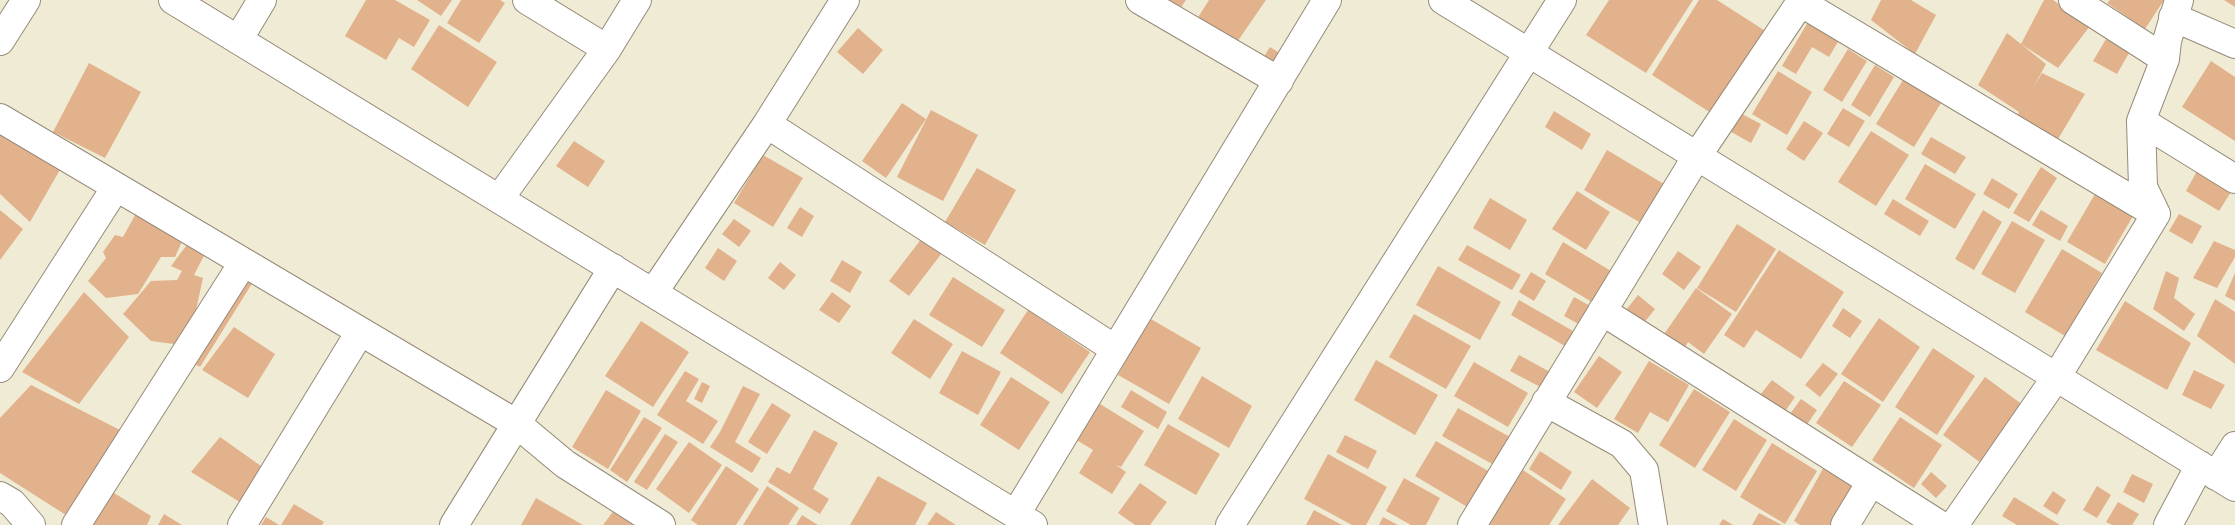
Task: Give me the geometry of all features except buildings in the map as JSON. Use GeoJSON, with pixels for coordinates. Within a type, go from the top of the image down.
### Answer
{"type":"FeatureCollection","features":[{"type":"Feature","properties":{"kind":"street"},"geometry":{"type":"LineString","coordinates":[[0,41],[26,0]]}},
{"type":"Feature","properties":{"kind":"street"},"geometry":{"type":"LineString","coordinates":[[173,0],[1024,520],[1116,349],[1327,0]]}},
{"type":"Feature","properties":{"kind":"street"},"geometry":{"type":"LineString","coordinates":[[238,40],[262,0]]}},
{"type":"Feature","properties":{"kind":"street"},"geometry":{"type":"LineString","coordinates":[[527,0],[607,49]]}},
{"type":"Feature","properties":{"kind":"street"},"geometry":{"type":"LineString","coordinates":[[499,199],[607,49],[637,0]]}},
{"type":"Feature","properties":{"kind":"street"},"geometry":{"type":"LineString","coordinates":[[653,293],[767,124],[845,0]]}},
{"type":"Feature","properties":{"kind":"street"},"geometry":{"type":"LineString","coordinates":[[1140,0],[1279,81]]}},
{"type":"Feature","properties":{"kind":"street"},"geometry":{"type":"LineString","coordinates":[[1443,0],[2217,476]]}},
{"type":"Feature","properties":{"kind":"street"},"geometry":{"type":"LineString","coordinates":[[1230,525],[1562,0]]}},
{"type":"Feature","properties":{"kind":"street"},"geometry":{"type":"LineString","coordinates":[[2073,0],[2165,59]]}},
{"type":"Feature","properties":{"kind":"street"},"geometry":{"type":"LineString","coordinates":[[1472,525],[1697,156],[1801,1],[2156,214]]}},
{"type":"Feature","properties":{"kind":"street"},"geometry":{"type":"LineString","coordinates":[[2156,214],[2143,187],[2141,121],[2165,59],[2167,41],[2176,8],[2235,44]]}},
{"type":"Feature","properties":{"kind":"street"},"geometry":{"type":"LineString","coordinates":[[0,118],[517,424],[565,464],[661,525]]}},
{"type":"Feature","properties":{"kind":"street"},"geometry":{"type":"LineString","coordinates":[[2141,121],[2235,179]]}},
{"type":"Feature","properties":{"kind":"street"},"geometry":{"type":"LineString","coordinates":[[767,124],[1116,349]]}},
{"type":"Feature","properties":{"kind":"street"},"geometry":{"type":"LineString","coordinates":[[0,368],[116,187]]}},
{"type":"Feature","properties":{"kind":"street"},"geometry":{"type":"LineString","coordinates":[[1954,525],[2057,376],[2156,214]]}},
{"type":"Feature","properties":{"kind":"street"},"geometry":{"type":"LineString","coordinates":[[76,525],[243,263]]}},
{"type":"Feature","properties":{"kind":"street"},"geometry":{"type":"LineString","coordinates":[[454,525],[613,268]]}},
{"type":"Feature","properties":{"kind":"street"},"geometry":{"type":"LineString","coordinates":[[1602,311],[1940,525]]}},
{"type":"Feature","properties":{"kind":"street"},"geometry":{"type":"LineString","coordinates":[[242,525],[360,332]]}},
{"type":"Feature","properties":{"kind":"street"},"geometry":{"type":"LineString","coordinates":[[1546,402],[1622,444],[1644,470],[1654,525]]}},
{"type":"Feature","properties":{"kind":"street"},"geometry":{"type":"LineString","coordinates":[[2168,525],[2217,476],[2235,446]]}},
{"type":"Feature","properties":{"kind":"street"},"geometry":{"type":"LineString","coordinates":[[1845,525],[1871,482]]}},
{"type":"Feature","properties":{"kind":"street"},"geometry":{"type":"LineString","coordinates":[[0,496],[12,503],[31,525]]}}]}
